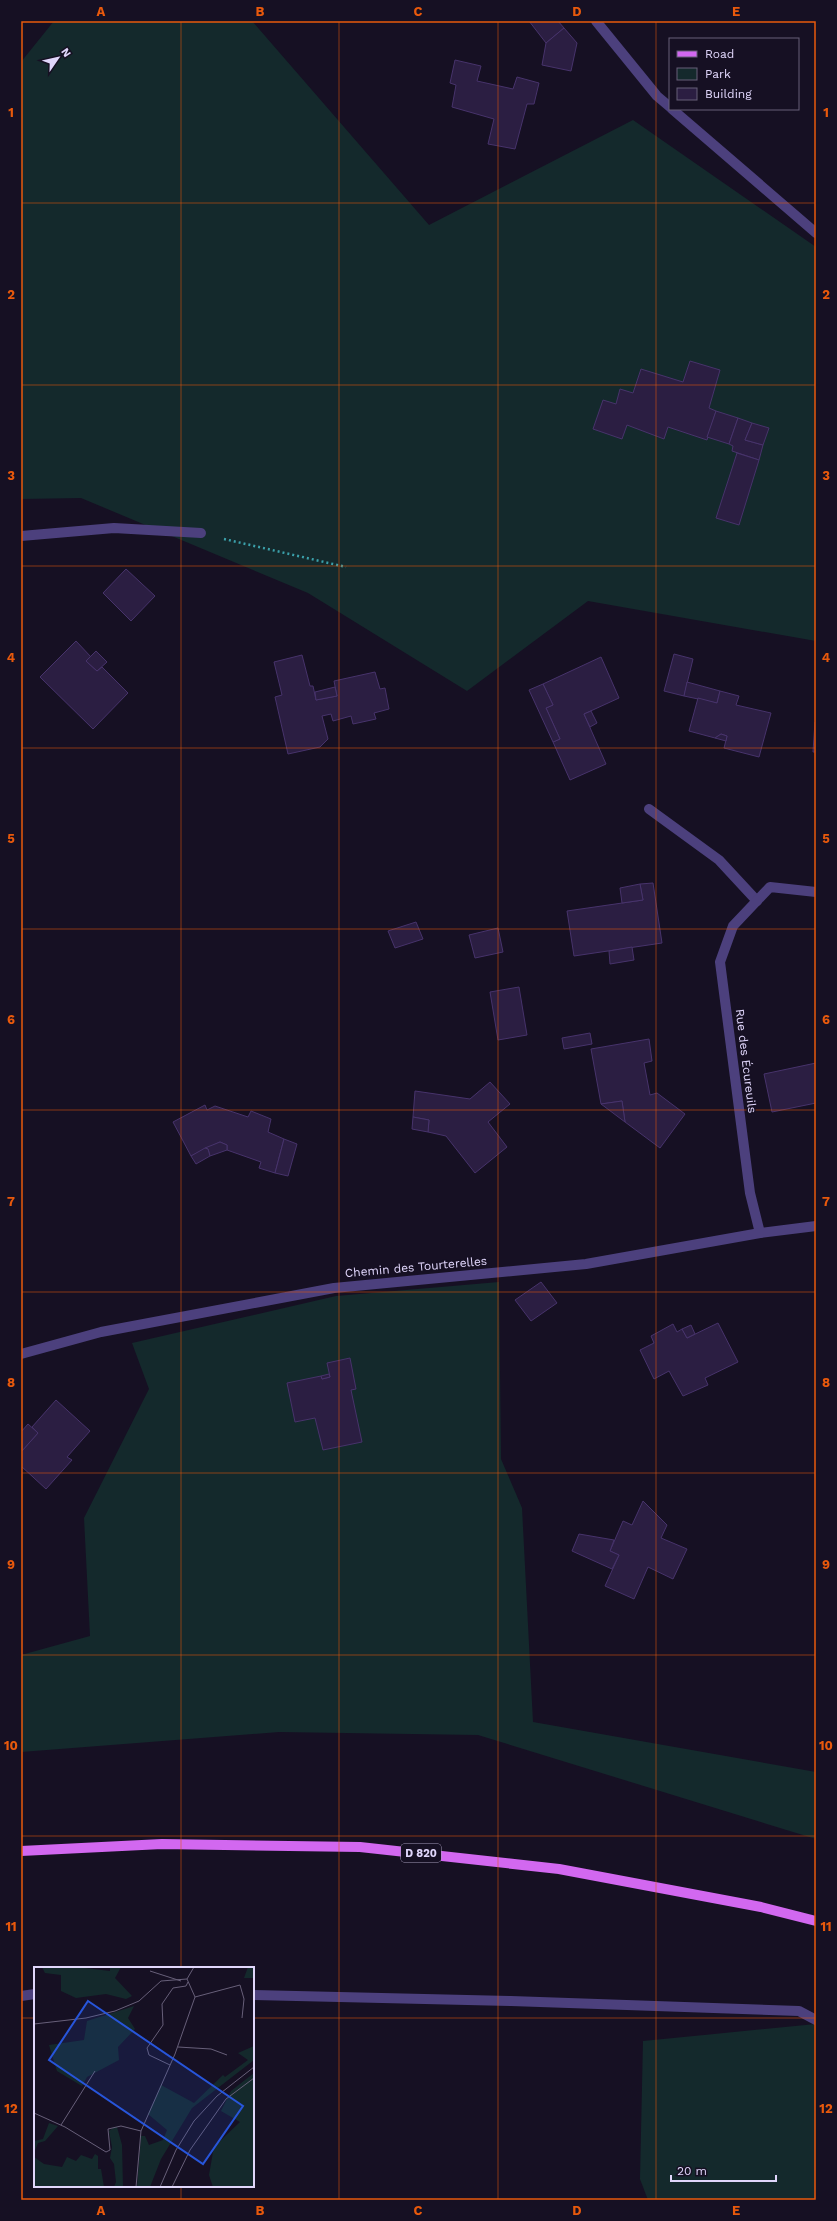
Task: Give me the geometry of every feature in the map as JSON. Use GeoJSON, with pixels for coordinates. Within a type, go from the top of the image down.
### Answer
{"type":"FeatureCollection","features":[{"type":"Feature","properties":{"kind":"main road","name":"D 820"},"geometry":{"type":"LineString","coordinates":[[21,1851],[162,1844],[360,1847],[559,1869],[762,1907],[816,1921]]}},
{"type":"Feature","properties":{"kind":"street"},"geometry":{"type":"LineString","coordinates":[[596,21],[657,96],[669,106]]}},
{"type":"Feature","properties":{"kind":"street"},"geometry":{"type":"LineString","coordinates":[[673,110],[816,233]]}},
{"type":"Feature","properties":{"kind":"street"},"geometry":{"type":"LineString","coordinates":[[21,536],[114,528],[201,534]]}},
{"type":"Feature","properties":{"kind":"street"},"geometry":{"type":"LineString","coordinates":[[649,809],[719,860],[757,901]]}},
{"type":"Feature","properties":{"kind":"street","name":"Rue des Écureuils"},"geometry":{"type":"LineString","coordinates":[[760,1233],[750,1194],[720,962],[733,926],[770,887],[816,892]]}},
{"type":"Feature","properties":{"kind":"street","name":"Chemin des Tourterelles"},"geometry":{"type":"LineString","coordinates":[[21,1354],[101,1332],[334,1288],[586,1264],[760,1233],[816,1226]]}},
{"type":"Feature","properties":{"kind":"street"},"geometry":{"type":"LineString","coordinates":[[21,1996],[34,1994]]}},
{"type":"Feature","properties":{"kind":"street"},"geometry":{"type":"LineString","coordinates":[[254,1995],[511,2001],[799,2011],[816,2020]]}},
{"type":"Feature","properties":{"kind":"path"},"geometry":{"type":"LineString","coordinates":[[201,534],[346,567]]}},
{"type":"Feature","properties":{"kind":"green space"},"geometry":{"type":"Polygon","coordinates":[[[54,21],[252,21],[429,225],[633,120],[816,247],[816,641],[588,601],[467,691],[308,593],[81,498],[21,499],[21,62],[54,21]]]}},
{"type":"Feature","properties":{"kind":"green space"},"geometry":{"type":"Polygon","coordinates":[[[499,1282],[501,1459],[522,1508],[533,1722],[816,1772],[816,1839],[478,1735],[279,1732],[21,1752],[21,1655],[90,1636],[84,1518],[149,1389],[132,1343],[336,1296],[499,1282]]]}},
{"type":"Feature","properties":{"kind":"green space"},"geometry":{"type":"Polygon","coordinates":[[[816,2024],[816,2200],[648,2200],[640,2179],[643,2041],[816,2024]]]}},
{"type":"Feature","properties":{"kind":"building"},"geometry":{"type":"Polygon","coordinates":[[[529,21],[558,21],[564,28],[546,43],[529,21]]]}},
{"type":"Feature","properties":{"kind":"building"},"geometry":{"type":"Polygon","coordinates":[[[564,28],[577,43],[571,71],[542,65],[546,43],[564,28]]]}},
{"type":"Feature","properties":{"kind":"building"},"geometry":{"type":"Polygon","coordinates":[[[455,60],[481,66],[477,81],[513,89],[517,77],[539,83],[534,104],[527,104],[515,149],[488,144],[494,119],[452,107],[456,85],[450,83],[455,60]]]}},
{"type":"Feature","properties":{"kind":"building"},"geometry":{"type":"Polygon","coordinates":[[[690,361],[720,370],[709,408],[716,411],[707,440],[668,427],[664,439],[627,425],[622,439],[593,429],[603,400],[616,404],[620,389],[633,393],[641,369],[683,382],[690,361]]]}},
{"type":"Feature","properties":{"kind":"building"},"geometry":{"type":"Polygon","coordinates":[[[716,411],[738,418],[729,444],[707,437],[716,411]]]}},
{"type":"Feature","properties":{"kind":"building"},"geometry":{"type":"Polygon","coordinates":[[[738,418],[752,423],[745,440],[763,445],[759,460],[732,451],[733,446],[729,444],[738,418]]]}},
{"type":"Feature","properties":{"kind":"building"},"geometry":{"type":"Polygon","coordinates":[[[752,423],[769,428],[763,445],[745,440],[752,423]]]}},
{"type":"Feature","properties":{"kind":"building"},"geometry":{"type":"Polygon","coordinates":[[[737,453],[759,460],[739,525],[716,518],[737,453]]]}},
{"type":"Feature","properties":{"kind":"building"},"geometry":{"type":"Polygon","coordinates":[[[126,569],[155,596],[131,621],[103,593],[126,569]]]}},
{"type":"Feature","properties":{"kind":"building"},"geometry":{"type":"Polygon","coordinates":[[[76,641],[91,657],[86,661],[97,671],[102,667],[128,693],[93,729],[40,677],[76,641]]]}},
{"type":"Feature","properties":{"kind":"building"},"geometry":{"type":"Polygon","coordinates":[[[96,651],[107,662],[97,671],[86,661],[96,651]]]}},
{"type":"Feature","properties":{"kind":"building"},"geometry":{"type":"Polygon","coordinates":[[[674,654],[693,659],[684,696],[664,691],[674,654]]]}},
{"type":"Feature","properties":{"kind":"building"},"geometry":{"type":"Polygon","coordinates":[[[302,655],[310,686],[313,686],[316,700],[337,696],[334,681],[375,672],[380,689],[385,688],[389,709],[374,713],[376,719],[353,724],[351,716],[333,721],[331,714],[322,716],[328,739],[320,747],[288,754],[275,697],[282,695],[274,662],[302,655]]]}},
{"type":"Feature","properties":{"kind":"building"},"geometry":{"type":"Polygon","coordinates":[[[601,657],[619,698],[584,714],[606,764],[570,780],[553,742],[560,739],[546,708],[553,705],[543,684],[601,657]]]}},
{"type":"Feature","properties":{"kind":"building"},"geometry":{"type":"Polygon","coordinates":[[[687,682],[720,691],[717,703],[684,696],[687,682]]]}},
{"type":"Feature","properties":{"kind":"building"},"geometry":{"type":"Polygon","coordinates":[[[543,684],[553,705],[546,708],[560,739],[553,742],[529,690],[543,684]]]}},
{"type":"Feature","properties":{"kind":"building"},"geometry":{"type":"Polygon","coordinates":[[[335,687],[337,696],[316,700],[315,692],[335,687]]]}},
{"type":"Feature","properties":{"kind":"building"},"geometry":{"type":"Polygon","coordinates":[[[720,691],[739,696],[736,705],[771,713],[759,757],[724,748],[727,736],[721,734],[715,738],[689,731],[698,698],[717,703],[720,691]]]}},
{"type":"Feature","properties":{"kind":"building"},"geometry":{"type":"Polygon","coordinates":[[[591,711],[597,723],[590,727],[584,714],[591,711]]]}},
{"type":"Feature","properties":{"kind":"building"},"geometry":{"type":"Polygon","coordinates":[[[815,722],[816,752],[813,752],[815,722]]]}},
{"type":"Feature","properties":{"kind":"building"},"geometry":{"type":"Polygon","coordinates":[[[721,734],[727,736],[726,741],[715,738],[721,734]]]}},
{"type":"Feature","properties":{"kind":"building"},"geometry":{"type":"Polygon","coordinates":[[[653,883],[662,943],[574,956],[567,911],[643,900],[640,884],[653,883]]]}},
{"type":"Feature","properties":{"kind":"building"},"geometry":{"type":"Polygon","coordinates":[[[640,884],[643,900],[622,903],[620,888],[640,884]]]}},
{"type":"Feature","properties":{"kind":"building"},"geometry":{"type":"Polygon","coordinates":[[[416,922],[423,939],[395,948],[388,931],[416,922]]]}},
{"type":"Feature","properties":{"kind":"building"},"geometry":{"type":"Polygon","coordinates":[[[498,928],[503,952],[475,958],[469,935],[498,928]]]}},
{"type":"Feature","properties":{"kind":"building"},"geometry":{"type":"Polygon","coordinates":[[[632,947],[634,960],[610,964],[609,951],[632,947]]]}},
{"type":"Feature","properties":{"kind":"building"},"geometry":{"type":"Polygon","coordinates":[[[519,987],[527,1035],[498,1040],[490,992],[519,987]]]}},
{"type":"Feature","properties":{"kind":"building"},"geometry":{"type":"Polygon","coordinates":[[[590,1033],[592,1044],[564,1049],[562,1038],[590,1033]]]}},
{"type":"Feature","properties":{"kind":"building"},"geometry":{"type":"Polygon","coordinates":[[[649,1039],[652,1061],[644,1063],[650,1095],[657,1093],[685,1114],[660,1148],[625,1122],[622,1101],[601,1104],[591,1049],[649,1039]]]}},
{"type":"Feature","properties":{"kind":"building"},"geometry":{"type":"Polygon","coordinates":[[[816,1063],[816,1103],[772,1112],[764,1074],[816,1063]]]}},
{"type":"Feature","properties":{"kind":"building"},"geometry":{"type":"Polygon","coordinates":[[[490,1082],[510,1104],[488,1122],[507,1147],[475,1173],[446,1136],[428,1132],[429,1120],[413,1117],[415,1091],[470,1099],[490,1082]]]}},
{"type":"Feature","properties":{"kind":"building"},"geometry":{"type":"Polygon","coordinates":[[[622,1101],[625,1122],[601,1104],[622,1101]]]}},
{"type":"Feature","properties":{"kind":"building"},"geometry":{"type":"Polygon","coordinates":[[[205,1105],[207,1110],[215,1106],[248,1117],[251,1111],[271,1119],[268,1132],[284,1139],[275,1173],[259,1168],[261,1162],[227,1150],[227,1145],[220,1142],[191,1156],[173,1122],[205,1105]]]}},
{"type":"Feature","properties":{"kind":"building"},"geometry":{"type":"Polygon","coordinates":[[[413,1117],[429,1120],[428,1132],[412,1129],[413,1117]]]}},
{"type":"Feature","properties":{"kind":"building"},"geometry":{"type":"Polygon","coordinates":[[[284,1139],[297,1144],[288,1176],[275,1173],[284,1139]]]}},
{"type":"Feature","properties":{"kind":"building"},"geometry":{"type":"Polygon","coordinates":[[[220,1142],[227,1145],[227,1150],[210,1156],[208,1149],[205,1148],[220,1142]]]}},
{"type":"Feature","properties":{"kind":"building"},"geometry":{"type":"Polygon","coordinates":[[[205,1148],[208,1149],[210,1156],[196,1164],[191,1156],[205,1148]]]}},
{"type":"Feature","properties":{"kind":"building"},"geometry":{"type":"Polygon","coordinates":[[[541,1282],[557,1303],[531,1321],[515,1300],[541,1282]]]}},
{"type":"Feature","properties":{"kind":"building"},"geometry":{"type":"Polygon","coordinates":[[[718,1323],[738,1362],[705,1378],[708,1385],[683,1396],[669,1371],[654,1379],[640,1350],[654,1343],[651,1336],[673,1324],[677,1332],[682,1329],[687,1338],[718,1323]]]}},
{"type":"Feature","properties":{"kind":"building"},"geometry":{"type":"Polygon","coordinates":[[[691,1325],[695,1334],[687,1338],[682,1329],[691,1325]]]}},
{"type":"Feature","properties":{"kind":"building"},"geometry":{"type":"Polygon","coordinates":[[[350,1358],[356,1389],[351,1390],[362,1442],[323,1450],[315,1418],[295,1422],[287,1383],[321,1376],[322,1379],[330,1377],[327,1363],[350,1358]]]}},
{"type":"Feature","properties":{"kind":"building"},"geometry":{"type":"Polygon","coordinates":[[[329,1374],[330,1377],[322,1379],[321,1376],[329,1374]]]}},
{"type":"Feature","properties":{"kind":"building"},"geometry":{"type":"Polygon","coordinates":[[[56,1400],[90,1431],[67,1457],[72,1460],[46,1489],[21,1466],[21,1452],[38,1433],[32,1427],[56,1400]]]}},
{"type":"Feature","properties":{"kind":"building"},"geometry":{"type":"Polygon","coordinates":[[[28,1424],[38,1433],[21,1452],[21,1432],[28,1424]]]}},
{"type":"Feature","properties":{"kind":"building"},"geometry":{"type":"Polygon","coordinates":[[[643,1501],[667,1525],[661,1538],[687,1549],[673,1579],[648,1567],[634,1599],[605,1586],[619,1555],[610,1551],[623,1521],[632,1525],[643,1501]]]}},
{"type":"Feature","properties":{"kind":"building"},"geometry":{"type":"Polygon","coordinates":[[[579,1534],[614,1540],[610,1551],[619,1555],[612,1569],[572,1551],[579,1534]]]}}]}
